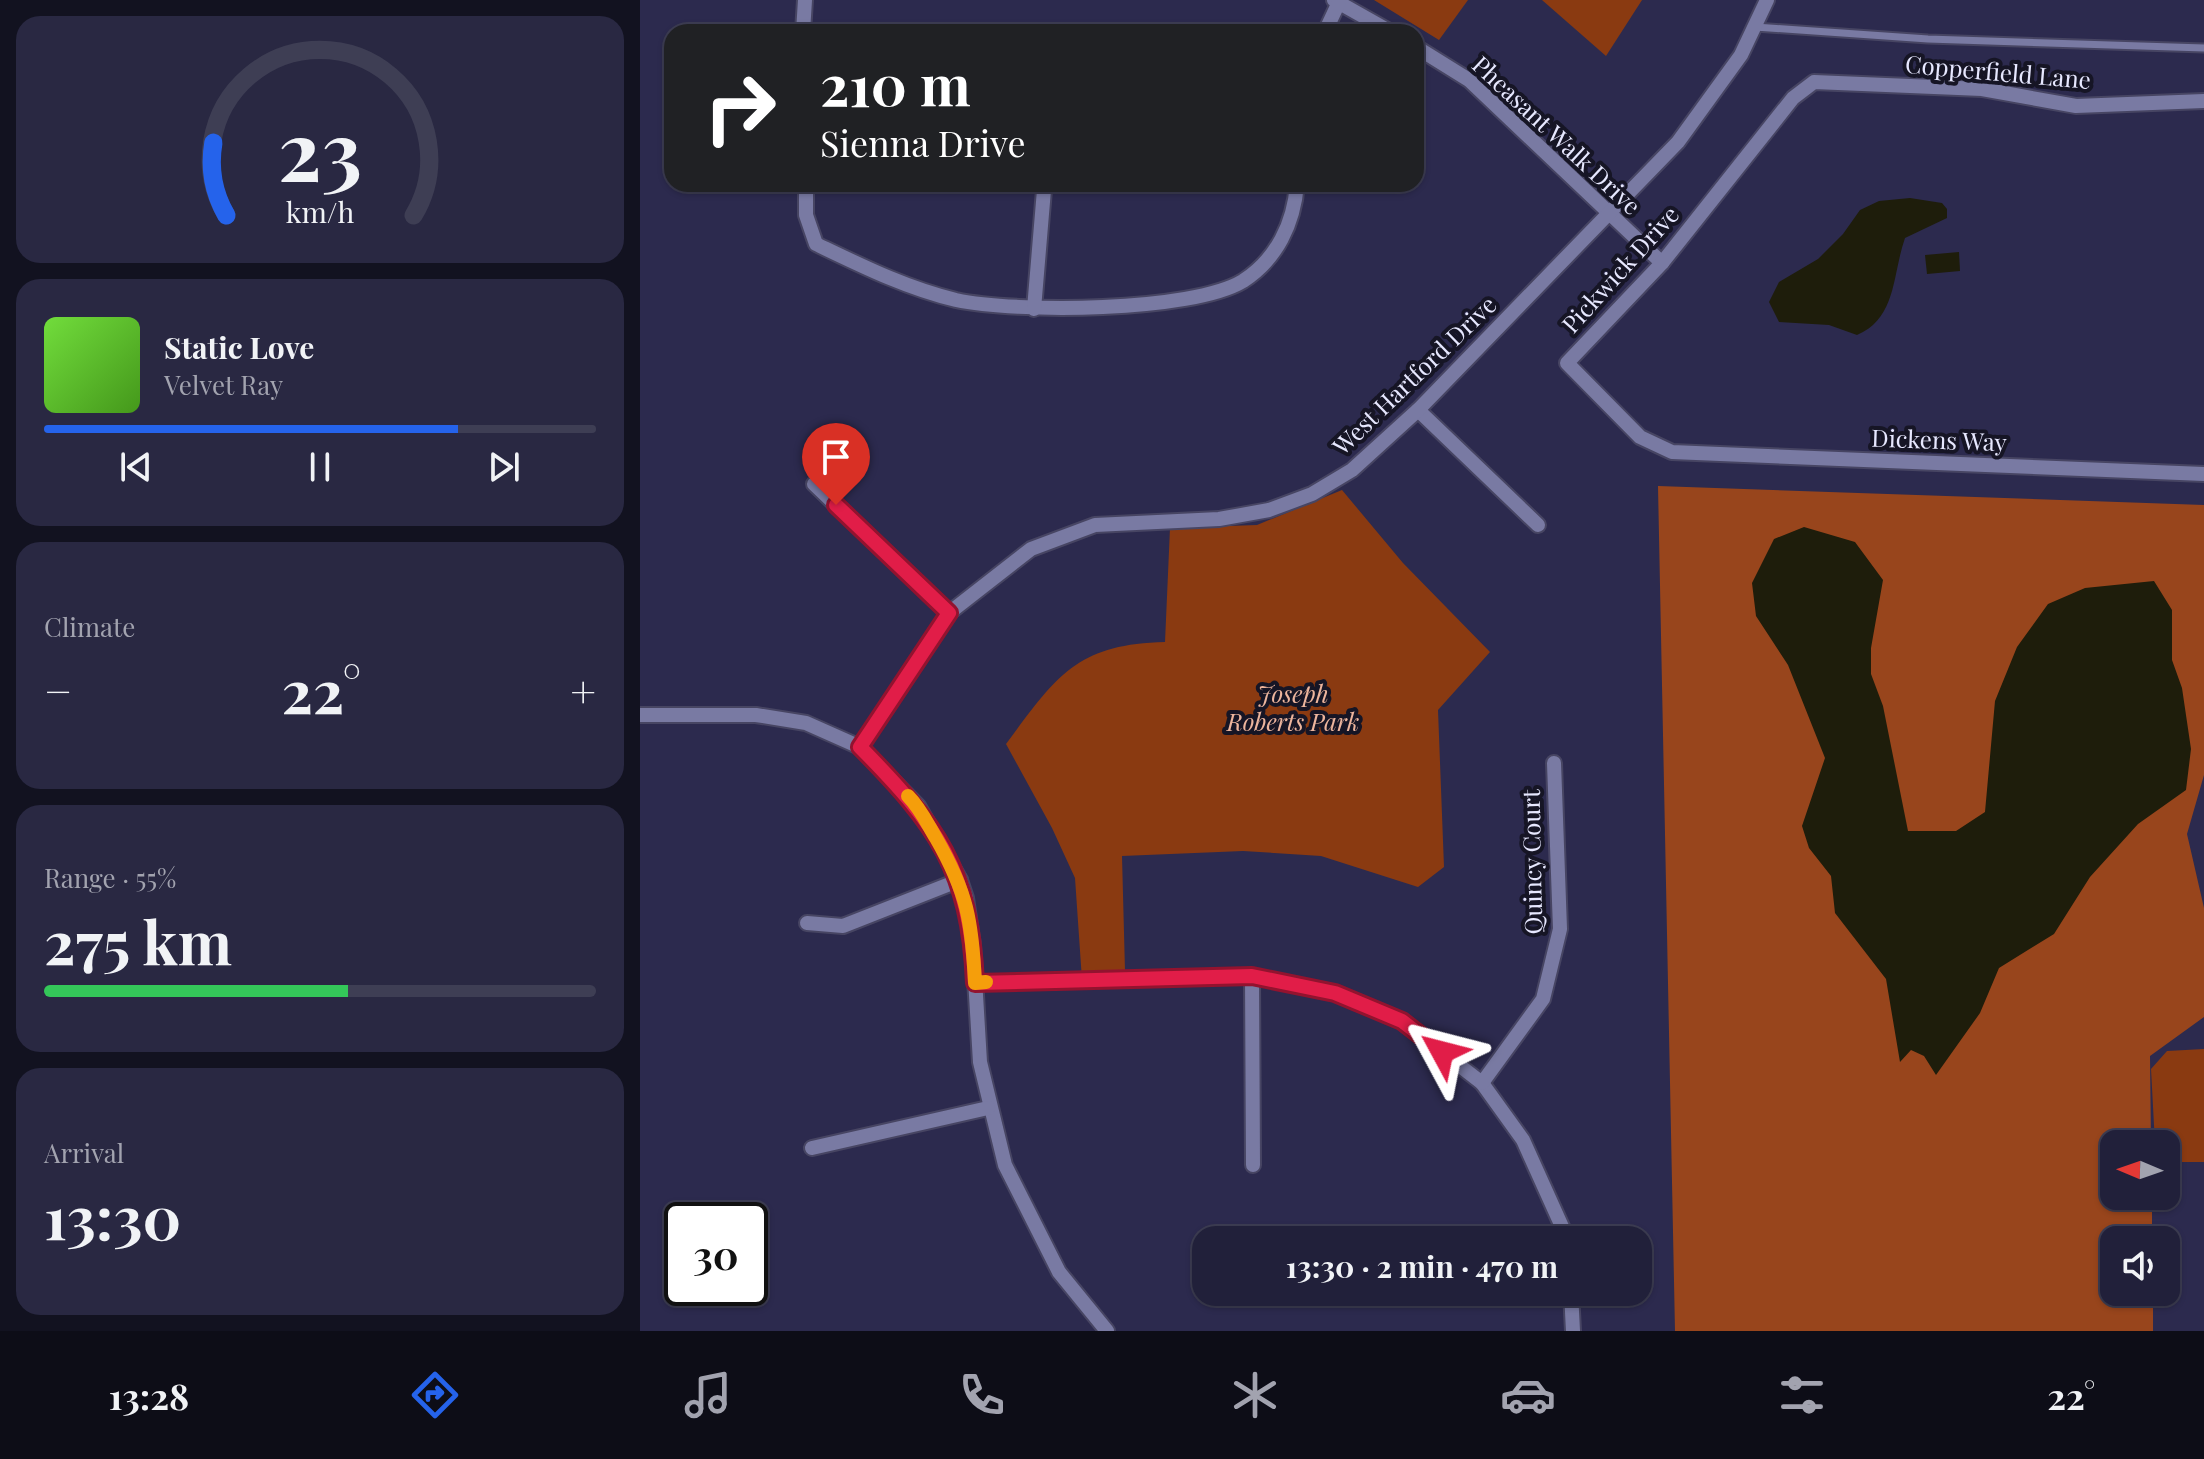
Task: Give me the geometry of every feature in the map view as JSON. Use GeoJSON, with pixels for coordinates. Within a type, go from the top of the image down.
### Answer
{"type":"FeatureCollection","features":[{"type":"Feature","properties":{"kind":"street"},"geometry":{"type":"LineString","coordinates":[[804,24],[805,0]]}},
{"type":"Feature","properties":{"kind":"street","name":"West Hartford Drive"},"geometry":{"type":"LineString","coordinates":[[860,747],[949,613],[1031,549],[1095,525],[1219,519],[1269,510],[1312,494],[1352,470],[1418,410],[1704,110],[1755,27],[1767,0]]}},
{"type":"Feature","properties":{"kind":"street"},"geometry":{"type":"LineString","coordinates":[[1328,24],[1336,1],[1377,24]]}},
{"type":"Feature","properties":{"kind":"street","name":"Pheasant Walk Drive"},"geometry":{"type":"LineString","coordinates":[[1424,52],[1469,80],[1662,263]]}},
{"type":"Feature","properties":{"kind":"street","name":"Copperfield Lane"},"geometry":{"type":"LineString","coordinates":[[1793,98],[1814,82],[1982,89],[2076,106],[2204,101]]}},
{"type":"Feature","properties":{"kind":"street","name":"Pickwick Drive"},"geometry":{"type":"LineString","coordinates":[[1672,452],[1640,437],[1567,363],[1662,263],[1793,98]]}},
{"type":"Feature","properties":{"kind":"street"},"geometry":{"type":"LineString","coordinates":[[806,192],[806,215],[816,244],[899,283],[957,300],[1034,309],[1192,298],[1227,289],[1254,273],[1275,250],[1290,220],[1295,192]]}},
{"type":"Feature","properties":{"kind":"street"},"geometry":{"type":"LineString","coordinates":[[1034,309],[1044,192]]}},
{"type":"Feature","properties":{"kind":"street"},"geometry":{"type":"LineString","coordinates":[[1418,410],[1538,525]]}},
{"type":"Feature","properties":{"kind":"street","name":"Dickens Way"},"geometry":{"type":"LineString","coordinates":[[1672,452],[2204,474]]}},
{"type":"Feature","properties":{"kind":"street"},"geometry":{"type":"LineString","coordinates":[[814,484],[949,613]]}},
{"type":"Feature","properties":{"kind":"street"},"geometry":{"type":"LineString","coordinates":[[640,715],[756,715],[806,723],[860,747],[918,806],[960,880],[970,919],[980,1062],[988,1108],[1005,1165],[1059,1272],[1107,1331]]}},
{"type":"Feature","properties":{"kind":"street","name":"Quincy Court"},"geometry":{"type":"LineString","coordinates":[[1482,1083],[1543,999],[1560,929],[1554,763]]}},
{"type":"Feature","properties":{"kind":"street"},"geometry":{"type":"LineString","coordinates":[[807,923],[843,926],[960,880]]}},
{"type":"Feature","properties":{"kind":"street"},"geometry":{"type":"LineString","coordinates":[[975,983],[1252,976],[1335,993],[1402,1021],[1482,1083],[1523,1140],[1562,1226]]}},
{"type":"Feature","properties":{"kind":"street"},"geometry":{"type":"LineString","coordinates":[[1252,976],[1253,1165]]}},
{"type":"Feature","properties":{"kind":"street"},"geometry":{"type":"LineString","coordinates":[[812,1148],[988,1108]]}},
{"type":"Feature","properties":{"kind":"street"},"geometry":{"type":"LineString","coordinates":[[1572,1306],[1573,1331]]}},
{"type":"Feature","properties":{"kind":"lane"},"geometry":{"type":"LineString","coordinates":[[1755,27],[1928,39],[2204,48]]}},
{"type":"Feature","properties":{"kind":"green space"},"geometry":{"type":"Polygon","coordinates":[[[1374,0],[1468,0],[1439,40],[1424,31],[1424,24],[1413,24],[1374,0]]]}},
{"type":"Feature","properties":{"kind":"green space"},"geometry":{"type":"Polygon","coordinates":[[[1542,0],[1642,0],[1606,56],[1542,0]]]}},
{"type":"Feature","properties":{"kind":"green space","name":"Joseph Roberts Park"},"geometry":{"type":"Polygon","coordinates":[[[1342,490],[1403,563],[1490,652],[1438,710],[1444,867],[1418,887],[1321,856],[1243,851],[1122,856],[1125,971],[1082,980],[1075,878],[1052,828],[1006,744],[1055,683],[1089,657],[1135,644],[1165,642],[1170,528],[1257,525],[1342,490]]]}},
{"type":"Feature","properties":{"kind":"green space"},"geometry":{"type":"Polygon","coordinates":[[[2204,1049],[2204,1162],[2180,1162],[2180,1130],[2154,1130],[2151,1069],[2167,1051],[2204,1049]]]}},
{"type":"Feature","properties":{"kind":"shaded area"},"geometry":{"type":"Polygon","coordinates":[[[1910,198],[1942,203],[1947,209],[1947,218],[1905,238],[1891,294],[1880,318],[1857,335],[1829,325],[1779,322],[1769,302],[1779,282],[1818,259],[1843,234],[1860,210],[1879,201],[1910,198]]]}},
{"type":"Feature","properties":{"kind":"shaded area"},"geometry":{"type":"Polygon","coordinates":[[[1959,252],[1960,271],[1927,274],[1925,255],[1959,252]]]}},
{"type":"Feature","properties":{"kind":"shaded area"},"geometry":{"type":"Polygon","coordinates":[[[1658,486],[2204,505],[2204,775],[2187,834],[2204,908],[2204,1017],[2150,1056],[2151,1130],[2100,1130],[2100,1210],[2152,1210],[2152,1226],[2100,1226],[2100,1306],[2153,1306],[2153,1331],[1675,1331],[1658,486]]]}},
{"type":"Feature","properties":{"kind":"shaded area"},"geometry":{"type":"Polygon","coordinates":[[[1804,527],[1855,542],[1883,580],[1871,648],[1871,674],[1883,706],[1908,831],[1956,831],[1985,812],[1995,701],[2017,647],[2048,604],[2085,588],[2154,581],[2172,610],[2172,660],[2182,688],[2191,749],[2186,790],[2138,824],[2090,877],[2054,934],[1999,968],[1980,1013],[1936,1075],[1924,1056],[1911,1050],[1900,1062],[1886,979],[1835,913],[1831,876],[1809,848],[1802,826],[1825,758],[1788,665],[1756,616],[1752,583],[1774,539],[1804,527]]]}},
{"type":"Feature","properties":{"kind":"slow traffic"},"geometry":{"type":"LineString","coordinates":[[908,796],[918,806],[960,880],[970,919],[975,983],[986,982]]}},
{"type":"Feature","properties":{"kind":"route"},"geometry":{"type":"LineString","coordinates":[[836,505],[949,613],[860,747],[918,806],[960,880],[970,919],[975,983],[1252,976],[1335,993],[1402,1021],[1442,1052]]}}]}
